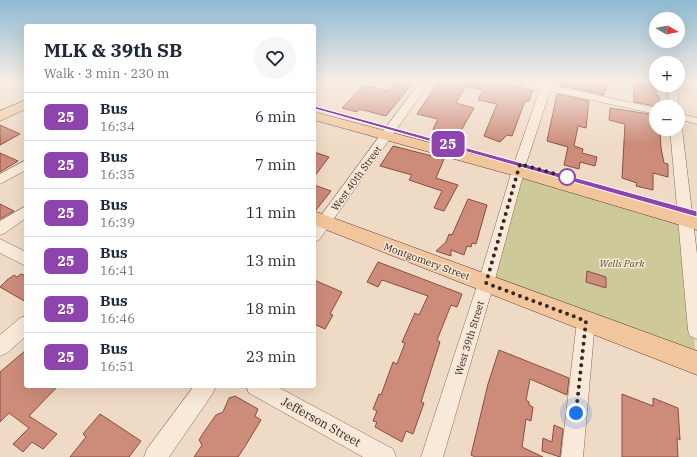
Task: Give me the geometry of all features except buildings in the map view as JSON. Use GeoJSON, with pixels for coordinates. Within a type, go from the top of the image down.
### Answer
{"type":"FeatureCollection","features":[{"type":"Feature","properties":{"kind":"main road"},"geometry":{"type":"LineString","coordinates":[[0,102],[23,108]]}},
{"type":"Feature","properties":{"kind":"main road"},"geometry":{"type":"LineString","coordinates":[[0,117],[23,108]]}},
{"type":"Feature","properties":{"kind":"main road"},"geometry":{"type":"LineString","coordinates":[[316,108],[389,132]]}},
{"type":"Feature","properties":{"kind":"main road"},"geometry":{"type":"LineString","coordinates":[[316,116],[389,132],[519,167],[691,217]]}},
{"type":"Feature","properties":{"kind":"main road","name":"Montgomery Street"},"geometry":{"type":"LineString","coordinates":[[317,225],[486,283],[697,362]]}},
{"type":"Feature","properties":{"kind":"street","name":"West 40th Street"},"geometry":{"type":"LineString","coordinates":[[317,225],[411,101]]}},
{"type":"Feature","properties":{"kind":"street","name":"West 39th Street"},"geometry":{"type":"LineString","coordinates":[[432,457],[486,283],[519,167],[541,101]]}},
{"type":"Feature","properties":{"kind":"street"},"geometry":{"type":"LineString","coordinates":[[617,101],[649,109]]}},
{"type":"Feature","properties":{"kind":"street"},"geometry":{"type":"LineString","coordinates":[[685,118],[697,121]]}},
{"type":"Feature","properties":{"kind":"street"},"geometry":{"type":"LineString","coordinates":[[677,136],[691,217],[697,330]]}},
{"type":"Feature","properties":{"kind":"street"},"geometry":{"type":"LineString","coordinates":[[0,180],[24,165]]}},
{"type":"Feature","properties":{"kind":"street"},"geometry":{"type":"LineString","coordinates":[[0,229],[24,212]]}},
{"type":"Feature","properties":{"kind":"street"},"geometry":{"type":"LineString","coordinates":[[0,246],[24,259]]}},
{"type":"Feature","properties":{"kind":"street"},"geometry":{"type":"LineString","coordinates":[[572,457],[586,321]]}},
{"type":"Feature","properties":{"kind":"street"},"geometry":{"type":"LineString","coordinates":[[0,347],[24,326]]}},
{"type":"Feature","properties":{"kind":"street"},"geometry":{"type":"LineString","coordinates":[[155,457],[205,388]]}},
{"type":"Feature","properties":{"kind":"street","name":"Jefferson Street"},"geometry":{"type":"LineString","coordinates":[[260,388],[385,457]]}},
{"type":"Feature","properties":{"kind":"green space","name":"Wells Park"},"geometry":{"type":"Polygon","coordinates":[[[525,170],[682,215],[696,358],[492,282],[525,170]]]}},
{"type":"Feature","properties":{"kind":"bus line","name":"25"},"geometry":{"type":"LineString","coordinates":[[316,108],[697,214]]}},
{"type":"Feature","properties":{"kind":"route"},"geometry":{"type":"LineString","coordinates":[[567,177],[520,164],[486,283],[586,321],[576,413]]}}]}
